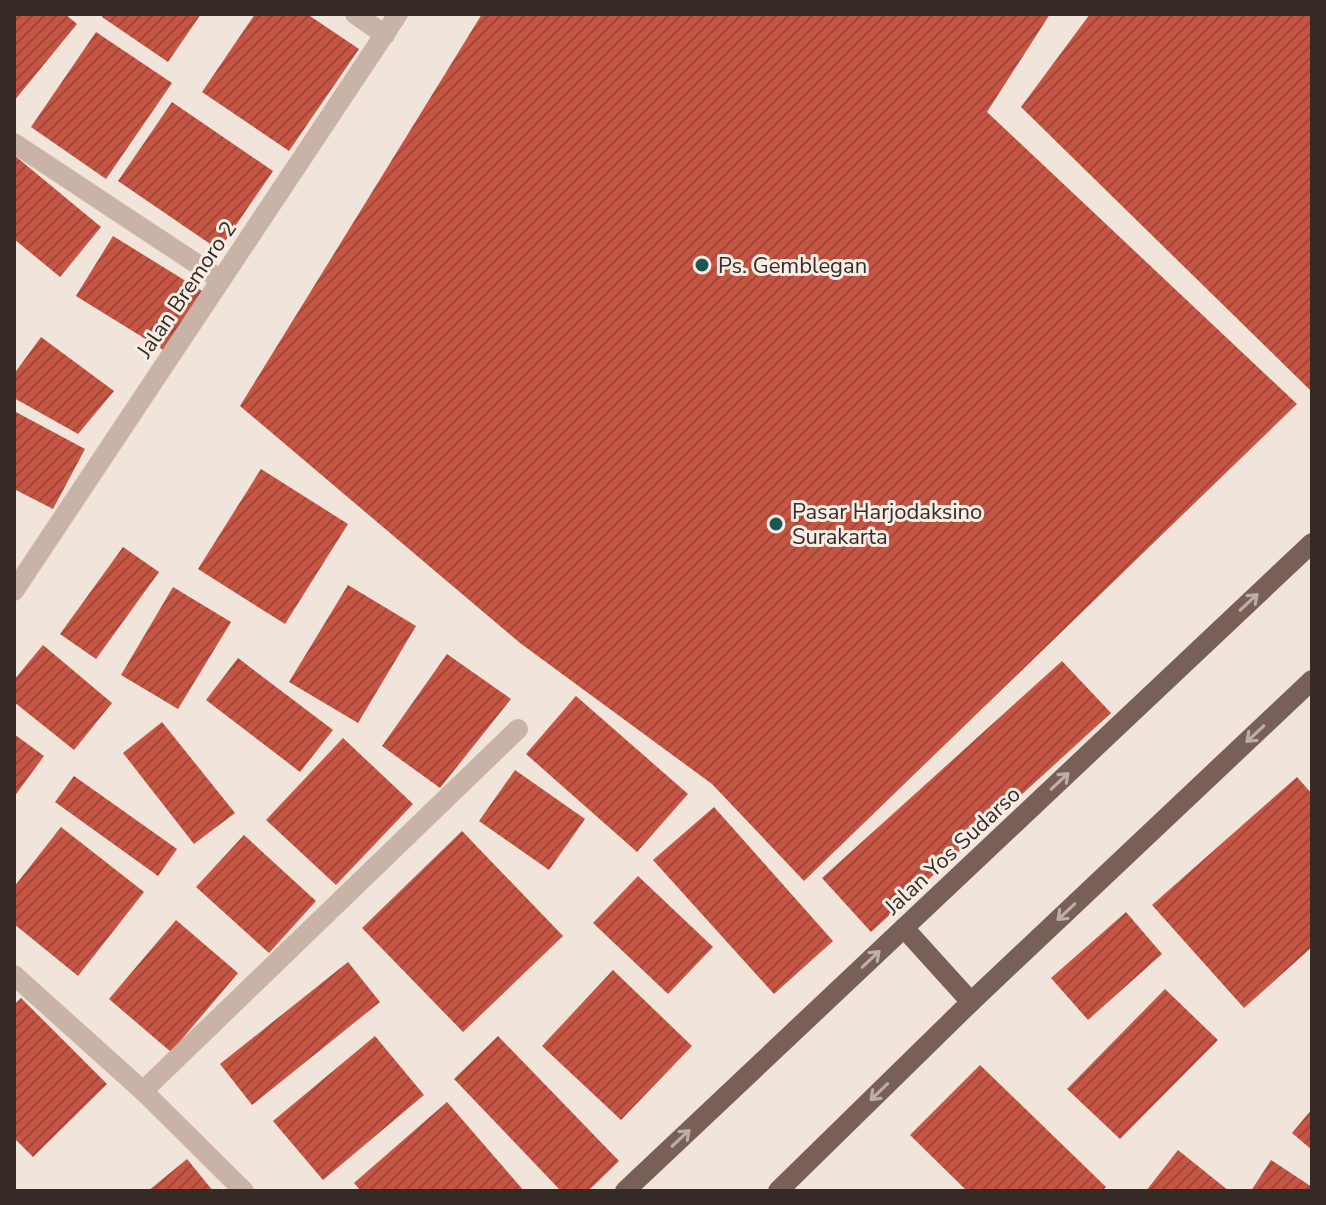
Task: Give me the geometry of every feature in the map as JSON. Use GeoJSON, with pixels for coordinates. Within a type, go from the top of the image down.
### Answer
{"type":"FeatureCollection","features":[{"type":"Feature","properties":{"kind":"main road","name":"Jalan Yos Sudarso"},"geometry":{"type":"LineString","coordinates":[[625,1191],[1312,543]]}},
{"type":"Feature","properties":{"kind":"main road"},"geometry":{"type":"LineString","coordinates":[[778,1191],[971,1002],[1312,680]]}},
{"type":"Feature","properties":{"kind":"main road"},"geometry":{"type":"LineString","coordinates":[[904,928],[971,1002]]}},
{"type":"Feature","properties":{"kind":"street"},"geometry":{"type":"LineString","coordinates":[[355,14],[385,35]]}},
{"type":"Feature","properties":{"kind":"street","name":"Jalan Bremoro 2"},"geometry":{"type":"LineString","coordinates":[[14,591],[398,14]]}},
{"type":"Feature","properties":{"kind":"street"},"geometry":{"type":"LineString","coordinates":[[14,143],[221,280]]}},
{"type":"Feature","properties":{"kind":"street"},"geometry":{"type":"LineString","coordinates":[[143,1091],[518,729]]}},
{"type":"Feature","properties":{"kind":"street"},"geometry":{"type":"LineString","coordinates":[[17,983],[143,1091],[244,1191]]}},
{"type":"Feature","properties":{"kind":"building"},"geometry":{"type":"Polygon","coordinates":[[[14,14],[65,14],[77,24],[14,101],[14,14]]]}},
{"type":"Feature","properties":{"kind":"building"},"geometry":{"type":"Polygon","coordinates":[[[104,14],[201,14],[168,62],[102,17],[104,14]]]}},
{"type":"Feature","properties":{"kind":"building"},"geometry":{"type":"Polygon","coordinates":[[[255,14],[307,14],[359,49],[289,151],[202,92],[255,14]]]}},
{"type":"Feature","properties":{"kind":"building","name":"Pasar Harjodaksino Surakarta"},"geometry":{"type":"Polygon","coordinates":[[[482,14],[1050,14],[987,112],[1297,404],[804,881],[712,784],[520,643],[240,406],[482,14]]]}},
{"type":"Feature","properties":{"kind":"building"},"geometry":{"type":"Polygon","coordinates":[[[1090,14],[1312,14],[1312,392],[1021,107],[1090,14]]]}},
{"type":"Feature","properties":{"kind":"building"},"geometry":{"type":"Polygon","coordinates":[[[96,32],[172,83],[106,179],[31,127],[96,32]]]}},
{"type":"Feature","properties":{"kind":"building"},"geometry":{"type":"Polygon","coordinates":[[[172,102],[273,171],[219,250],[118,181],[172,102]]]}},
{"type":"Feature","properties":{"kind":"building"},"geometry":{"type":"Polygon","coordinates":[[[14,155],[101,227],[60,277],[14,239],[14,155]]]}},
{"type":"Feature","properties":{"kind":"building"},"geometry":{"type":"Polygon","coordinates":[[[113,236],[202,291],[165,351],[76,296],[113,236]]]}},
{"type":"Feature","properties":{"kind":"building"},"geometry":{"type":"Polygon","coordinates":[[[41,337],[114,391],[78,434],[14,398],[14,374],[41,337]]]}},
{"type":"Feature","properties":{"kind":"building"},"geometry":{"type":"Polygon","coordinates":[[[14,411],[85,449],[53,509],[14,489],[14,411]]]}},
{"type":"Feature","properties":{"kind":"building"},"geometry":{"type":"Polygon","coordinates":[[[261,469],[348,524],[285,624],[198,569],[261,469]]]}},
{"type":"Feature","properties":{"kind":"building"},"geometry":{"type":"Polygon","coordinates":[[[123,547],[159,572],[96,659],[60,634],[123,547]]]}},
{"type":"Feature","properties":{"kind":"building"},"geometry":{"type":"Polygon","coordinates":[[[348,585],[416,626],[358,723],[289,682],[348,585]]]}},
{"type":"Feature","properties":{"kind":"building"},"geometry":{"type":"Polygon","coordinates":[[[173,587],[231,622],[178,709],[121,675],[173,587]]]}},
{"type":"Feature","properties":{"kind":"building"},"geometry":{"type":"Polygon","coordinates":[[[43,645],[112,703],[74,750],[14,702],[14,680],[43,645]]]}},
{"type":"Feature","properties":{"kind":"building"},"geometry":{"type":"Polygon","coordinates":[[[447,654],[511,699],[440,788],[382,746],[447,654]]]}},
{"type":"Feature","properties":{"kind":"building"},"geometry":{"type":"Polygon","coordinates":[[[238,658],[333,730],[300,772],[206,700],[238,658]]]}},
{"type":"Feature","properties":{"kind":"building"},"geometry":{"type":"Polygon","coordinates":[[[1062,661],[1111,713],[871,932],[822,878],[1062,661]]]}},
{"type":"Feature","properties":{"kind":"building"},"geometry":{"type":"Polygon","coordinates":[[[576,696],[688,794],[637,852],[526,754],[576,696]]]}},
{"type":"Feature","properties":{"kind":"building"},"geometry":{"type":"Polygon","coordinates":[[[162,722],[235,813],[194,844],[123,753],[162,722]]]}},
{"type":"Feature","properties":{"kind":"building"},"geometry":{"type":"Polygon","coordinates":[[[14,734],[44,756],[14,797],[14,734]]]}},
{"type":"Feature","properties":{"kind":"building"},"geometry":{"type":"Polygon","coordinates":[[[343,738],[413,804],[336,885],[266,820],[343,738]]]}},
{"type":"Feature","properties":{"kind":"building"},"geometry":{"type":"Polygon","coordinates":[[[515,770],[585,819],[549,870],[479,821],[515,770]]]}},
{"type":"Feature","properties":{"kind":"building"},"geometry":{"type":"Polygon","coordinates":[[[74,776],[177,849],[158,876],[55,802],[74,776]]]}},
{"type":"Feature","properties":{"kind":"building"},"geometry":{"type":"Polygon","coordinates":[[[1297,777],[1312,794],[1312,947],[1244,1008],[1152,905],[1297,777]]]}},
{"type":"Feature","properties":{"kind":"building"},"geometry":{"type":"Polygon","coordinates":[[[714,807],[833,941],[774,994],[653,860],[714,807]]]}},
{"type":"Feature","properties":{"kind":"building"},"geometry":{"type":"Polygon","coordinates":[[[61,827],[144,892],[78,976],[14,924],[14,887],[61,827]]]}},
{"type":"Feature","properties":{"kind":"building"},"geometry":{"type":"Polygon","coordinates":[[[462,831],[563,936],[463,1032],[362,928],[462,831]]]}},
{"type":"Feature","properties":{"kind":"building"},"geometry":{"type":"Polygon","coordinates":[[[244,835],[316,901],[269,953],[196,887],[244,835]]]}},
{"type":"Feature","properties":{"kind":"building"},"geometry":{"type":"Polygon","coordinates":[[[638,876],[713,947],[668,994],[593,923],[638,876]]]}},
{"type":"Feature","properties":{"kind":"building"},"geometry":{"type":"Polygon","coordinates":[[[1126,912],[1162,954],[1088,1020],[1051,978],[1126,912]]]}},
{"type":"Feature","properties":{"kind":"building"},"geometry":{"type":"Polygon","coordinates":[[[176,920],[238,973],[171,1052],[109,999],[176,920]]]}},
{"type":"Feature","properties":{"kind":"building"},"geometry":{"type":"Polygon","coordinates":[[[348,962],[380,1002],[252,1105],[220,1064],[348,962]]]}},
{"type":"Feature","properties":{"kind":"building"},"geometry":{"type":"Polygon","coordinates":[[[613,970],[692,1046],[621,1120],[542,1046],[613,970]]]}},
{"type":"Feature","properties":{"kind":"building"},"geometry":{"type":"Polygon","coordinates":[[[1165,989],[1218,1040],[1120,1139],[1067,1089],[1165,989]]]}},
{"type":"Feature","properties":{"kind":"building"},"geometry":{"type":"Polygon","coordinates":[[[21,998],[107,1084],[33,1157],[14,1138],[14,1005],[21,998]]]}},
{"type":"Feature","properties":{"kind":"building"},"geometry":{"type":"Polygon","coordinates":[[[375,1036],[424,1095],[323,1180],[273,1121],[375,1036]]]}},
{"type":"Feature","properties":{"kind":"building"},"geometry":{"type":"Polygon","coordinates":[[[498,1036],[619,1161],[588,1191],[561,1191],[454,1079],[498,1036]]]}},
{"type":"Feature","properties":{"kind":"building"},"geometry":{"type":"Polygon","coordinates":[[[980,1065],[1106,1187],[1102,1191],[967,1191],[910,1135],[980,1065]]]}},
{"type":"Feature","properties":{"kind":"building"},"geometry":{"type":"Polygon","coordinates":[[[447,1102],[524,1191],[361,1191],[354,1183],[447,1102]]]}},
{"type":"Feature","properties":{"kind":"building"},"geometry":{"type":"Polygon","coordinates":[[[1312,1109],[1312,1150],[1292,1133],[1312,1109]]]}},
{"type":"Feature","properties":{"kind":"building"},"geometry":{"type":"Polygon","coordinates":[[[1178,1150],[1229,1191],[1146,1191],[1178,1150]]]}},
{"type":"Feature","properties":{"kind":"building"},"geometry":{"type":"Polygon","coordinates":[[[187,1159],[213,1191],[148,1191],[187,1159]]]}},
{"type":"Feature","properties":{"kind":"building"},"geometry":{"type":"Polygon","coordinates":[[[1271,1160],[1312,1187],[1312,1191],[1251,1191],[1271,1160]]]}},
{"type":"Feature","properties":{"kind":"place","name":"Ps. Gemblegan"},"geometry":{"type":"Point","coordinates":[702,265]}},
{"type":"Feature","properties":{"kind":"place","name":"Pasar Harjodaksino Surakarta"},"geometry":{"type":"Point","coordinates":[776,524]}}]}
